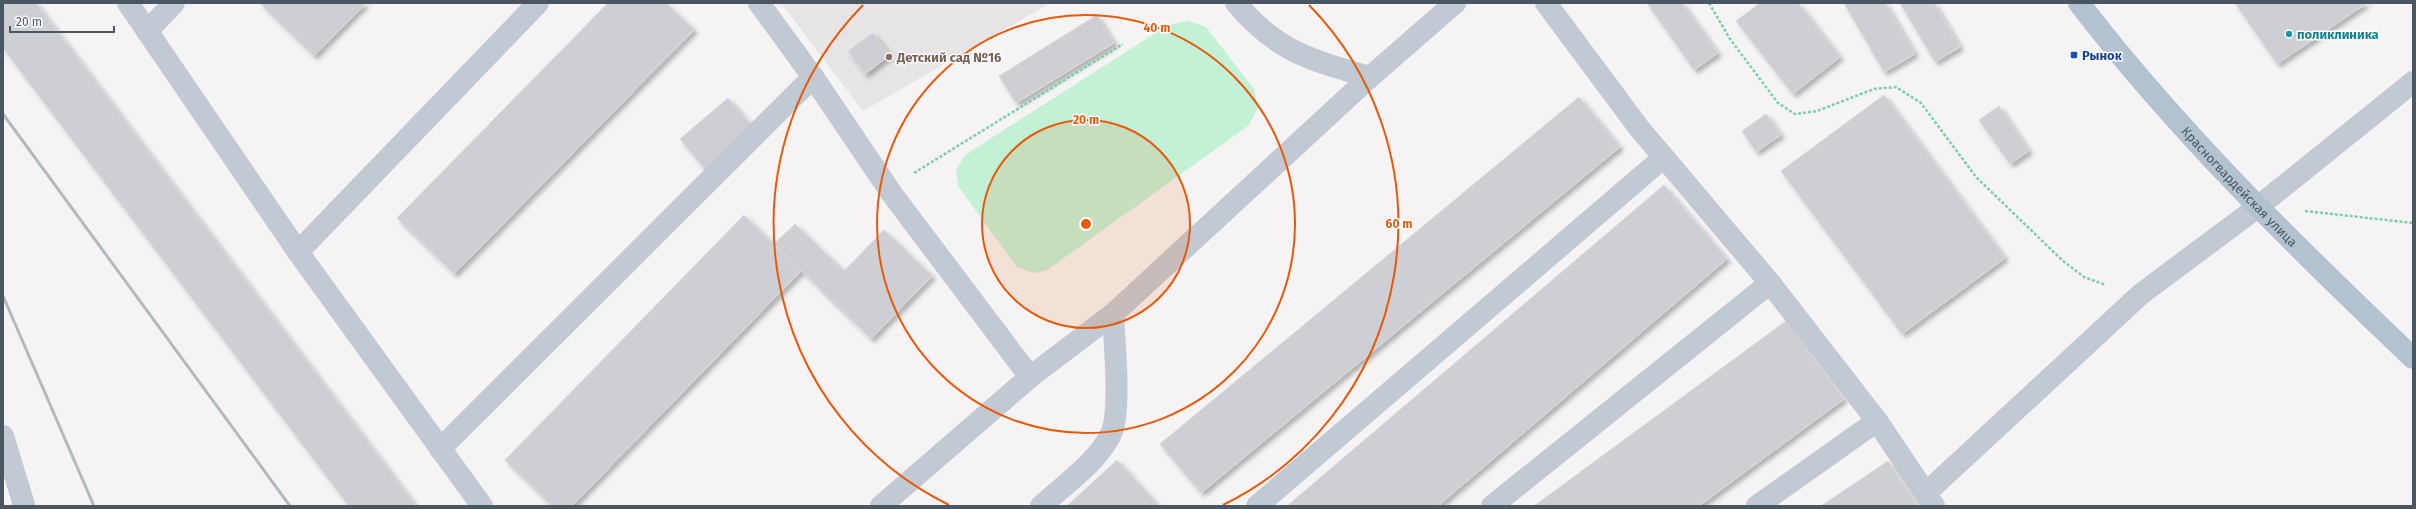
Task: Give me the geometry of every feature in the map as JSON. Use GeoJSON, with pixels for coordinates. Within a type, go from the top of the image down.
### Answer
{"type":"FeatureCollection","features":[{"type":"Feature","properties":{"kind":"main road","name":"Красногвардейская улица"},"geometry":{"type":"LineString","coordinates":[[2079,3],[2182,125],[2306,256],[2413,358]]}},
{"type":"Feature","properties":{"kind":"street"},"geometry":{"type":"LineString","coordinates":[[128,3],[298,252],[482,506]]}},
{"type":"Feature","properties":{"kind":"street"},"geometry":{"type":"LineString","coordinates":[[147,31],[174,3]]}},
{"type":"Feature","properties":{"kind":"street"},"geometry":{"type":"LineString","coordinates":[[298,252],[538,3]]}},
{"type":"Feature","properties":{"kind":"street"},"geometry":{"type":"LineString","coordinates":[[759,3],[813,77],[892,194],[1030,377]]}},
{"type":"Feature","properties":{"kind":"street"},"geometry":{"type":"LineString","coordinates":[[1236,3],[1254,25],[1287,48],[1318,62],[1370,77]]}},
{"type":"Feature","properties":{"kind":"street"},"geometry":{"type":"LineString","coordinates":[[881,506],[1030,377],[1112,314],[1370,77],[1455,3]]}},
{"type":"Feature","properties":{"kind":"street"},"geometry":{"type":"LineString","coordinates":[[1546,3],[1663,158],[1770,283],[1878,421],[1930,500],[2141,294],[2259,206],[2413,82]]}},
{"type":"Feature","properties":{"kind":"street"},"geometry":{"type":"LineString","coordinates":[[440,449],[813,77]]}},
{"type":"Feature","properties":{"kind":"street"},"geometry":{"type":"LineString","coordinates":[[1257,506],[1663,158]]}},
{"type":"Feature","properties":{"kind":"street"},"geometry":{"type":"LineString","coordinates":[[1492,506],[1770,283]]}},
{"type":"Feature","properties":{"kind":"street"},"geometry":{"type":"LineString","coordinates":[[1041,506],[1097,454],[1111,435],[1116,399],[1112,314]]}},
{"type":"Feature","properties":{"kind":"street"},"geometry":{"type":"LineString","coordinates":[[1757,506],[1878,421]]}},
{"type":"Feature","properties":{"kind":"street"},"geometry":{"type":"LineString","coordinates":[[3,436],[24,505]]}},
{"type":"Feature","properties":{"kind":"path"},"geometry":{"type":"LineString","coordinates":[[1709,3],[1730,39],[1778,103],[1795,114],[1817,111],[1874,89],[1896,87],[1921,103],[1976,177],[2063,260],[2084,277],[2104,285],[2141,294]]}},
{"type":"Feature","properties":{"kind":"path"},"geometry":{"type":"LineString","coordinates":[[892,194],[906,179],[926,164],[1124,44]]}},
{"type":"Feature","properties":{"kind":"path"},"geometry":{"type":"LineString","coordinates":[[2259,206],[2413,223]]}},
{"type":"Feature","properties":{"kind":"shaded area","name":"Детский сад №16"},"geometry":{"type":"Polygon","coordinates":[[[781,3],[1050,3],[863,111],[781,3]]]}},
{"type":"Feature","properties":{"kind":"green space"},"geometry":{"type":"Polygon","coordinates":[[[1189,21],[1206,27],[1254,89],[1258,108],[1248,126],[1047,270],[1034,273],[1017,267],[958,186],[956,170],[965,155],[1168,25],[1189,21]]]}},
{"type":"Feature","properties":{"kind":"building"},"geometry":{"type":"Polygon","coordinates":[[[3,3],[36,3],[416,506],[349,506],[3,48],[3,3]]]}},
{"type":"Feature","properties":{"kind":"building"},"geometry":{"type":"Polygon","coordinates":[[[260,3],[366,3],[314,56],[260,3]]]}},
{"type":"Feature","properties":{"kind":"building"},"geometry":{"type":"Polygon","coordinates":[[[608,3],[666,3],[694,30],[454,274],[397,218],[608,3]]]}},
{"type":"Feature","properties":{"kind":"building"},"geometry":{"type":"Polygon","coordinates":[[[1647,3],[1682,3],[1718,53],[1694,70],[1647,3]]]}},
{"type":"Feature","properties":{"kind":"building"},"geometry":{"type":"Polygon","coordinates":[[[1760,3],[1798,3],[1840,57],[1793,94],[1736,21],[1760,3]]]}},
{"type":"Feature","properties":{"kind":"building"},"geometry":{"type":"Polygon","coordinates":[[[1844,3],[1885,3],[1915,54],[1884,72],[1844,3]]]}},
{"type":"Feature","properties":{"kind":"building"},"geometry":{"type":"Polygon","coordinates":[[[1900,3],[1934,3],[1960,47],[1935,62],[1900,3]]]}},
{"type":"Feature","properties":{"kind":"building","name":"поликлиника"},"geometry":{"type":"Polygon","coordinates":[[[2235,3],[2367,3],[2277,64],[2235,3]]]}},
{"type":"Feature","properties":{"kind":"building"},"geometry":{"type":"Polygon","coordinates":[[[1097,15],[1114,43],[1016,103],[999,76],[1097,15]]]}},
{"type":"Feature","properties":{"kind":"building"},"geometry":{"type":"Polygon","coordinates":[[[873,33],[890,55],[865,74],[848,51],[873,33]]]}},
{"type":"Feature","properties":{"kind":"building"},"geometry":{"type":"Polygon","coordinates":[[[1884,95],[2005,258],[1902,334],[1781,171],[1884,95]]]}},
{"type":"Feature","properties":{"kind":"building"},"geometry":{"type":"Polygon","coordinates":[[[1579,97],[1620,147],[1201,493],[1160,444],[1579,97]]]}},
{"type":"Feature","properties":{"kind":"building"},"geometry":{"type":"Polygon","coordinates":[[[728,98],[754,128],[705,169],[680,139],[728,98]]]}},
{"type":"Feature","properties":{"kind":"building"},"geometry":{"type":"Polygon","coordinates":[[[1999,106],[2029,151],[2010,164],[1979,120],[1999,106]]]}},
{"type":"Feature","properties":{"kind":"building"},"geometry":{"type":"Polygon","coordinates":[[[1766,114],[1781,135],[1756,152],[1742,131],[1766,114]]]}},
{"type":"Feature","properties":{"kind":"building"},"geometry":{"type":"Polygon","coordinates":[[[1664,185],[1727,259],[1438,506],[1287,506],[1664,185]]]}},
{"type":"Feature","properties":{"kind":"building"},"geometry":{"type":"Polygon","coordinates":[[[744,215],[801,271],[572,506],[552,506],[505,460],[744,215]]]}},
{"type":"Feature","properties":{"kind":"building"},"geometry":{"type":"Polygon","coordinates":[[[795,224],[844,271],[884,230],[932,276],[871,339],[774,244],[795,224]]]}},
{"type":"Feature","properties":{"kind":"building"},"geometry":{"type":"Polygon","coordinates":[[[1786,321],[1844,399],[1699,506],[1534,506],[1786,321]]]}},
{"type":"Feature","properties":{"kind":"building"},"geometry":{"type":"Polygon","coordinates":[[[1117,460],[1159,506],[1067,506],[1117,460]]]}},
{"type":"Feature","properties":{"kind":"building"},"geometry":{"type":"Polygon","coordinates":[[[1888,461],[1918,506],[1821,506],[1888,461]]]}},
{"type":"Feature","properties":{"kind":"railway"},"geometry":{"type":"LineString","coordinates":[[3,114],[290,506]]}},
{"type":"Feature","properties":{"kind":"railway"},"geometry":{"type":"LineString","coordinates":[[3,296],[94,506]]}},
{"type":"Feature","properties":{"kind":"place","name":"поликлиника"},"geometry":{"type":"Point","coordinates":[2289,34]}},
{"type":"Feature","properties":{"kind":"place","name":"Рынок"},"geometry":{"type":"Point","coordinates":[2074,55]}},
{"type":"Feature","properties":{"kind":"place","name":"Детский сад №16"},"geometry":{"type":"Point","coordinates":[889,57]}}]}
